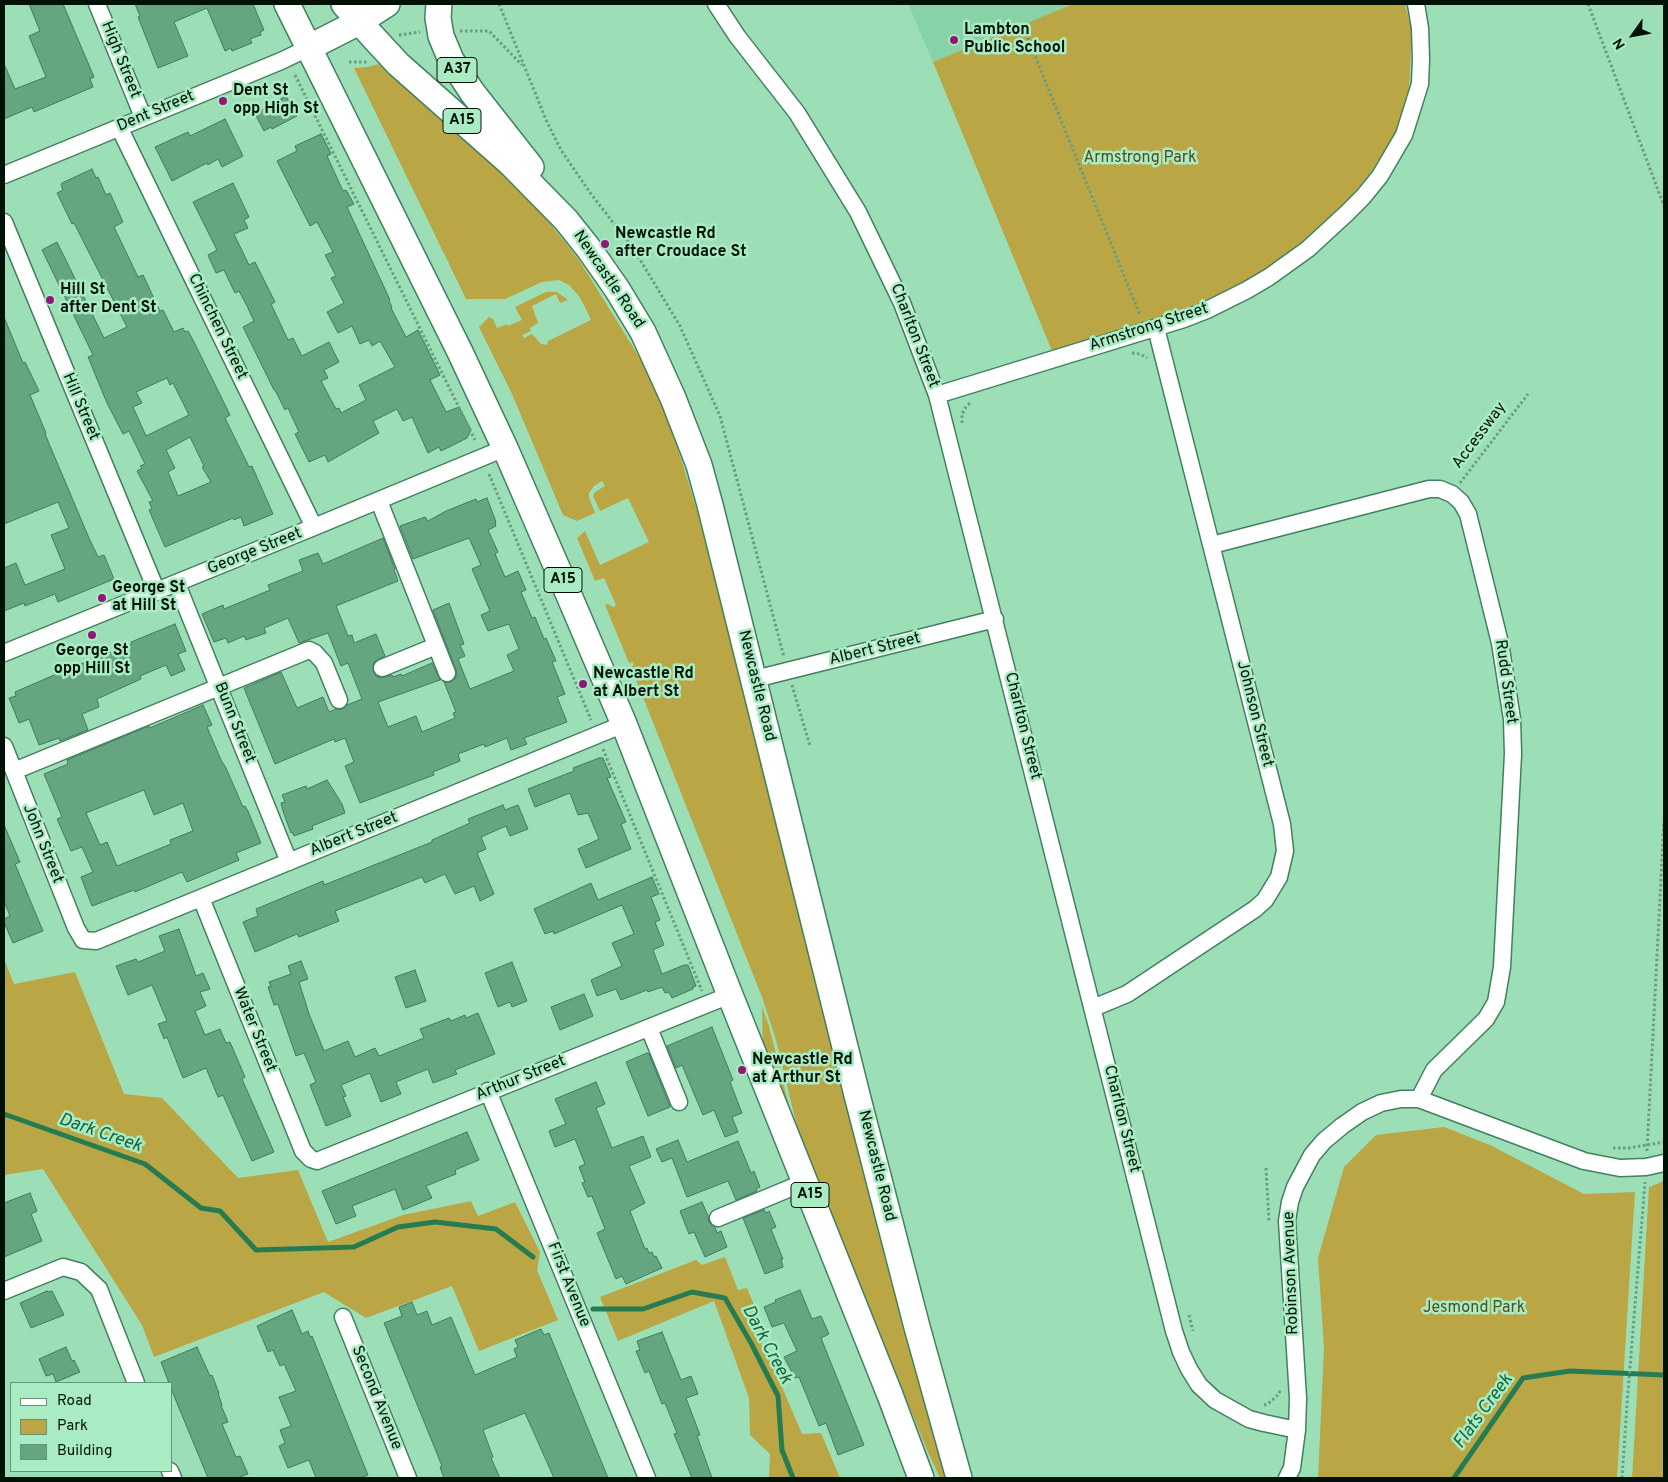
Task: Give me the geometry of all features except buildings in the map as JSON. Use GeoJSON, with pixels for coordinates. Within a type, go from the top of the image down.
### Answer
{"type":"FeatureCollection","features":[{"type":"Feature","properties":{"kind":"highway","name":"A15"},"geometry":{"type":"LineString","coordinates":[[287,4],[430,290],[505,448],[624,724],[921,1478]]}},
{"type":"Feature","properties":{"kind":"highway"},"geometry":{"type":"LineString","coordinates":[[308,48],[349,10],[387,4]]}},
{"type":"Feature","properties":{"kind":"highway","name":"A37"},"geometry":{"type":"LineString","coordinates":[[440,4],[438,18],[441,36],[451,60],[472,92],[538,176],[566,220]]}},
{"type":"Feature","properties":{"kind":"highway","name":"Newcastle Road"},"geometry":{"type":"LineString","coordinates":[[349,10],[398,64],[511,164],[566,220],[617,289],[643,332],[673,398],[699,465],[909,1298],[960,1478]]}},
{"type":"Feature","properties":{"kind":"street","name":"High Street"},"geometry":{"type":"LineString","coordinates":[[97,4],[143,117]]}},
{"type":"Feature","properties":{"kind":"street","name":"Charlton Street"},"geometry":{"type":"LineString","coordinates":[[716,4],[737,36],[797,113],[858,212],[902,303],[937,395],[1174,1331],[1189,1369],[1204,1390],[1215,1400],[1232,1410],[1264,1424],[1297,1430]]}},
{"type":"Feature","properties":{"kind":"street","name":"Armstrong Street"},"geometry":{"type":"LineString","coordinates":[[937,395],[1184,319],[1227,301],[1269,277],[1308,249],[1347,213],[1380,176],[1404,135],[1420,84],[1420,28],[1416,4]]}},
{"type":"Feature","properties":{"kind":"street","name":"Dent Street"},"geometry":{"type":"LineString","coordinates":[[4,175],[308,48]]}},
{"type":"Feature","properties":{"kind":"street","name":"Chinchen Street"},"geometry":{"type":"LineString","coordinates":[[119,127],[314,527]]}},
{"type":"Feature","properties":{"kind":"street","name":"Hill Street"},"geometry":{"type":"LineString","coordinates":[[4,222],[157,592]]}},
{"type":"Feature","properties":{"kind":"street","name":"Johnson Street"},"geometry":{"type":"LineString","coordinates":[[1093,1008],[1127,994],[1255,909],[1273,889],[1283,864],[1285,851],[1282,824],[1212,546],[1152,329]]}},
{"type":"Feature","properties":{"kind":"street","name":"George Street"},"geometry":{"type":"LineString","coordinates":[[4,653],[177,584],[505,448]]}},
{"type":"Feature","properties":{"kind":"street"},"geometry":{"type":"LineString","coordinates":[[1212,546],[1429,488],[1440,489],[1452,494]]}},
{"type":"Feature","properties":{"kind":"street","name":"Rudd Street"},"geometry":{"type":"LineString","coordinates":[[1419,1098],[1434,1070],[1480,1025],[1496,1002],[1503,948],[1513,754],[1512,719],[1500,643],[1468,514],[1452,494]]}},
{"type":"Feature","properties":{"kind":"street"},"geometry":{"type":"LineString","coordinates":[[379,501],[447,673]]}},
{"type":"Feature","properties":{"kind":"street","name":"Bunn Street"},"geometry":{"type":"LineString","coordinates":[[177,584],[289,862]]}},
{"type":"Feature","properties":{"kind":"street","name":"Albert Street"},"geometry":{"type":"LineString","coordinates":[[754,680],[995,620]]}},
{"type":"Feature","properties":{"kind":"street"},"geometry":{"type":"LineString","coordinates":[[382,668],[436,646]]}},
{"type":"Feature","properties":{"kind":"street"},"geometry":{"type":"LineString","coordinates":[[14,771],[309,650],[315,653],[324,663],[339,700]]}},
{"type":"Feature","properties":{"kind":"street","name":"Albert Street"},"geometry":{"type":"LineString","coordinates":[[83,940],[96,940],[624,724]]}},
{"type":"Feature","properties":{"kind":"street","name":"John Street"},"geometry":{"type":"LineString","coordinates":[[4,746],[76,928],[83,940]]}},
{"type":"Feature","properties":{"kind":"street","name":"Water Street"},"geometry":{"type":"LineString","coordinates":[[201,898],[303,1151],[311,1159]]}},
{"type":"Feature","properties":{"kind":"street","name":"Arthur Street"},"geometry":{"type":"LineString","coordinates":[[311,1159],[317,1161],[324,1159],[488,1091],[730,995]]}},
{"type":"Feature","properties":{"kind":"street"},"geometry":{"type":"LineString","coordinates":[[649,1028],[679,1102]]}},
{"type":"Feature","properties":{"kind":"street","name":"First Avenue"},"geometry":{"type":"LineString","coordinates":[[488,1091],[647,1478]]}},
{"type":"Feature","properties":{"kind":"street","name":"Robinson Avenue"},"geometry":{"type":"LineString","coordinates":[[1288,1478],[1292,1468],[1297,1430],[1298,1398],[1287,1220],[1294,1186],[1312,1155],[1324,1141],[1362,1112],[1382,1103],[1419,1098],[1584,1161],[1620,1168],[1646,1167],[1664,1163]]}},
{"type":"Feature","properties":{"kind":"street"},"geometry":{"type":"LineString","coordinates":[[718,1218],[804,1182]]}},
{"type":"Feature","properties":{"kind":"street"},"geometry":{"type":"LineString","coordinates":[[4,1291],[63,1267],[81,1272],[99,1289],[136,1382]]}},
{"type":"Feature","properties":{"kind":"street","name":"Second Avenue"},"geometry":{"type":"LineString","coordinates":[[343,1317],[408,1478]]}},
{"type":"Feature","properties":{"kind":"path"},"geometry":{"type":"LineString","coordinates":[[1588,4],[1664,206]]}},
{"type":"Feature","properties":{"kind":"path"},"geometry":{"type":"LineString","coordinates":[[1022,24],[1152,329]]}},
{"type":"Feature","properties":{"kind":"path"},"geometry":{"type":"LineString","coordinates":[[460,31],[489,32],[524,67]]}},
{"type":"Feature","properties":{"kind":"path"},"geometry":{"type":"LineString","coordinates":[[398,36],[422,32]]}},
{"type":"Feature","properties":{"kind":"path"},"geometry":{"type":"LineString","coordinates":[[349,62],[373,62]]}},
{"type":"Feature","properties":{"kind":"path"},"geometry":{"type":"LineString","coordinates":[[295,75],[475,440]]}},
{"type":"Feature","properties":{"kind":"path"},"geometry":{"type":"LineString","coordinates":[[1124,355],[1132,352],[1140,354],[1150,361]]}},
{"type":"Feature","properties":{"kind":"path","name":"Accessway"},"geometry":{"type":"LineString","coordinates":[[1452,494],[1528,394]]}},
{"type":"Feature","properties":{"kind":"path"},"geometry":{"type":"LineString","coordinates":[[962,424],[962,414],[972,402]]}},
{"type":"Feature","properties":{"kind":"path"},"geometry":{"type":"LineString","coordinates":[[489,474],[593,728]]}},
{"type":"Feature","properties":{"kind":"path"},"geometry":{"type":"LineString","coordinates":[[792,685],[810,746]]}},
{"type":"Feature","properties":{"kind":"path"},"geometry":{"type":"LineString","coordinates":[[600,744],[704,996]]}},
{"type":"Feature","properties":{"kind":"path"},"geometry":{"type":"LineString","coordinates":[[1647,1148],[1664,820]]}},
{"type":"Feature","properties":{"kind":"path"},"geometry":{"type":"LineString","coordinates":[[1608,1148],[1647,1148],[1664,1142]]}},
{"type":"Feature","properties":{"kind":"path"},"geometry":{"type":"LineString","coordinates":[[1266,1168],[1270,1226]]}},
{"type":"Feature","properties":{"kind":"path"},"geometry":{"type":"LineString","coordinates":[[1622,1478],[1645,1183]]}},
{"type":"Feature","properties":{"kind":"path"},"geometry":{"type":"LineString","coordinates":[[1186,1307],[1194,1334]]}},
{"type":"Feature","properties":{"kind":"path"},"geometry":{"type":"LineString","coordinates":[[1261,1406],[1268,1404],[1279,1394],[1281,1384]]}},
{"type":"Feature","properties":{"kind":"shaded area","name":"Lambton Public School"},"geometry":{"type":"Polygon","coordinates":[[[908,4],[1073,4],[933,62],[908,4]]]}},
{"type":"Feature","properties":{"kind":"green space","name":"Armstrong Park"},"geometry":{"type":"Polygon","coordinates":[[[1073,4],[1405,4],[1412,31],[1409,91],[1394,138],[1369,175],[1331,219],[1273,265],[1240,285],[1179,311],[1052,351],[933,62],[1073,4]]]}},
{"type":"Feature","properties":{"kind":"green space"},"geometry":{"type":"Polygon","coordinates":[[[379,64],[491,159],[544,216],[579,260],[641,360],[662,405],[674,436],[698,514],[860,1156],[949,1478],[940,1478],[927,1450],[798,1131],[776,1040],[762,997],[631,667],[634,665],[633,662],[629,663],[605,605],[608,604],[613,607],[616,605],[604,578],[595,581],[577,538],[585,531],[600,565],[649,542],[628,498],[600,511],[593,496],[595,492],[605,486],[602,481],[594,486],[589,493],[595,513],[577,521],[563,515],[512,394],[479,327],[489,317],[493,319],[497,328],[522,320],[515,307],[546,292],[557,292],[568,300],[560,303],[556,294],[532,306],[538,323],[530,328],[531,331],[522,335],[524,338],[532,334],[541,344],[547,345],[548,341],[591,320],[579,296],[569,285],[559,280],[542,282],[505,299],[466,299],[354,68],[379,64]]]}},
{"type":"Feature","properties":{"kind":"green space"},"geometry":{"type":"Polygon","coordinates":[[[4,959],[14,984],[75,972],[124,1094],[162,1098],[238,1178],[298,1170],[328,1242],[403,1215],[471,1201],[478,1216],[515,1202],[540,1252],[537,1270],[558,1320],[479,1351],[452,1286],[366,1318],[324,1292],[154,1357],[142,1325],[43,1169],[4,1175],[4,959]]]}},
{"type":"Feature","properties":{"kind":"green space"},"geometry":{"type":"Polygon","coordinates":[[[762,1007],[769,1026],[789,1106],[787,1106],[763,1049],[762,1007]]]}},
{"type":"Feature","properties":{"kind":"green space","name":"Jesmond Park"},"geometry":{"type":"Polygon","coordinates":[[[1444,1127],[1490,1145],[1584,1194],[1635,1192],[1617,1478],[1318,1478],[1324,1348],[1318,1258],[1344,1167],[1376,1135],[1444,1127]]]}},
{"type":"Feature","properties":{"kind":"green space"},"geometry":{"type":"Polygon","coordinates":[[[1664,1181],[1664,1478],[1632,1478],[1649,1187],[1664,1181]]]}},
{"type":"Feature","properties":{"kind":"green space"},"geometry":{"type":"Polygon","coordinates":[[[725,1257],[738,1290],[747,1288],[765,1332],[761,1345],[774,1368],[802,1434],[821,1433],[840,1478],[769,1478],[770,1454],[750,1435],[749,1398],[714,1301],[618,1341],[600,1297],[696,1260],[702,1265],[725,1257]]]}},
{"type":"Feature","properties":{"kind":"waterway","name":"Dark Creek"},"geometry":{"type":"LineString","coordinates":[[4,1114],[145,1164],[201,1208],[220,1211],[256,1250],[354,1247],[398,1227],[435,1222],[496,1229],[533,1257]]}},
{"type":"Feature","properties":{"kind":"waterway","name":"Dark Creek"},"geometry":{"type":"LineString","coordinates":[[593,1309],[643,1309],[692,1292],[725,1298],[778,1396],[782,1450],[793,1478]]}},
{"type":"Feature","properties":{"kind":"waterway","name":"Flats Creek"},"geometry":{"type":"LineString","coordinates":[[1454,1478],[1523,1378],[1570,1371],[1664,1375]]}},
{"type":"Feature","properties":{"kind":"place","name":"Lambton Public School"},"geometry":{"type":"Point","coordinates":[954,40]}},
{"type":"Feature","properties":{"kind":"place","name":"Dent St opp High St"},"geometry":{"type":"Point","coordinates":[223,101]}},
{"type":"Feature","properties":{"kind":"place","name":"Newcastle Rd after Croudace St"},"geometry":{"type":"Point","coordinates":[605,244]}},
{"type":"Feature","properties":{"kind":"place","name":"Hill St after Dent St"},"geometry":{"type":"Point","coordinates":[50,300]}},
{"type":"Feature","properties":{"kind":"place","name":"George St at Hill St"},"geometry":{"type":"Point","coordinates":[102,598]}},
{"type":"Feature","properties":{"kind":"place","name":"George St opp Hill St"},"geometry":{"type":"Point","coordinates":[92,635]}},
{"type":"Feature","properties":{"kind":"place","name":"Newcastle Rd at Albert St"},"geometry":{"type":"Point","coordinates":[583,684]}},
{"type":"Feature","properties":{"kind":"place","name":"Newcastle Rd at Arthur St"},"geometry":{"type":"Point","coordinates":[742,1070]}}]}
